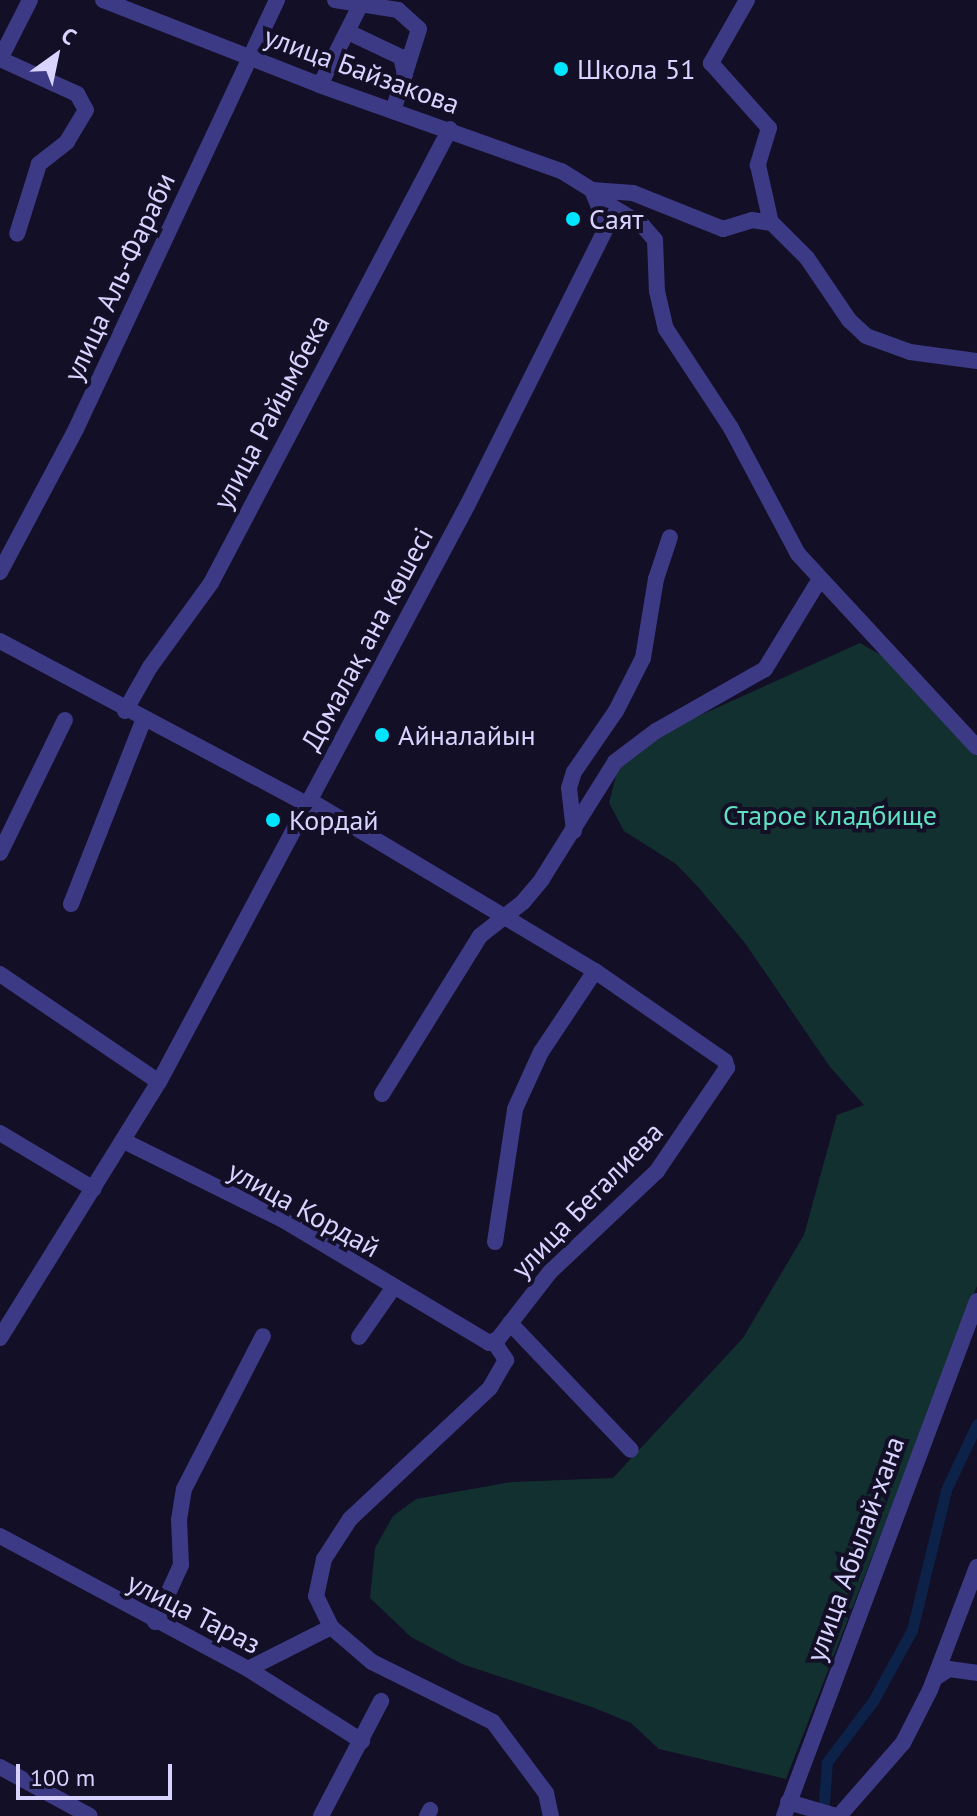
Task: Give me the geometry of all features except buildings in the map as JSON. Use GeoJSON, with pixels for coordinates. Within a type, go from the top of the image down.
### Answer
{"type":"FeatureCollection","features":[{"type":"Feature","properties":{"kind":"street"},"geometry":{"type":"LineString","coordinates":[[17,234],[39,164],[67,142],[86,108],[71,91],[0,59],[30,0]]}},
{"type":"Feature","properties":{"kind":"street","name":"улица Аль-Фараби"},"geometry":{"type":"LineString","coordinates":[[0,572],[76,429],[277,0]]}},
{"type":"Feature","properties":{"kind":"street"},"geometry":{"type":"LineString","coordinates":[[335,0],[399,5],[419,29],[393,111]]}},
{"type":"Feature","properties":{"kind":"street"},"geometry":{"type":"LineString","coordinates":[[747,0],[711,63],[769,128],[758,165],[771,223],[807,258],[849,320],[866,336],[910,352],[977,361]]}},
{"type":"Feature","properties":{"kind":"street","name":"улица Байзакова"},"geometry":{"type":"LineString","coordinates":[[111,2],[320,85],[561,171],[651,232],[666,329],[731,428],[775,517],[820,579],[977,747]]}},
{"type":"Feature","properties":{"kind":"street"},"geometry":{"type":"LineString","coordinates":[[320,85],[361,3]]}},
{"type":"Feature","properties":{"kind":"street"},"geometry":{"type":"LineString","coordinates":[[348,32],[401,57],[405,75]]}},
{"type":"Feature","properties":{"kind":"street","name":"улица Райымбека"},"geometry":{"type":"LineString","coordinates":[[125,711],[150,667],[211,583],[450,129]]}},
{"type":"Feature","properties":{"kind":"street"},"geometry":{"type":"LineString","coordinates":[[594,194],[633,193],[723,229],[752,220],[771,223]]}},
{"type":"Feature","properties":{"kind":"street","name":"Домалақ ана көшесі"},"geometry":{"type":"LineString","coordinates":[[0,1338],[159,1082],[310,803],[596,257],[606,215],[594,194]]}},
{"type":"Feature","properties":{"kind":"street"},"geometry":{"type":"LineString","coordinates":[[574,831],[569,788],[574,772],[638,669],[670,537]]}},
{"type":"Feature","properties":{"kind":"street"},"geometry":{"type":"LineString","coordinates":[[382,1094],[457,971],[501,915],[523,902],[574,831],[604,777],[631,747],[765,669],[820,579]]}},
{"type":"Feature","properties":{"kind":"street","name":"улица Бегалиева"},"geometry":{"type":"LineString","coordinates":[[0,641],[143,721],[310,803],[595,971],[725,1061],[727,1068],[667,1160],[550,1272],[492,1343]]}},
{"type":"Feature","properties":{"kind":"street"},"geometry":{"type":"LineString","coordinates":[[0,853],[65,720]]}},
{"type":"Feature","properties":{"kind":"street"},"geometry":{"type":"LineString","coordinates":[[71,904],[143,721]]}},
{"type":"Feature","properties":{"kind":"street","name":"улица Бегалиева"},"geometry":{"type":"LineString","coordinates":[[495,1242],[515,1109],[541,1052],[595,971]]}},
{"type":"Feature","properties":{"kind":"street"},"geometry":{"type":"LineString","coordinates":[[0,974],[159,1082]]}},
{"type":"Feature","properties":{"kind":"street"},"geometry":{"type":"LineString","coordinates":[[0,1133],[94,1189]]}},
{"type":"Feature","properties":{"kind":"street","name":"улица Кордай"},"geometry":{"type":"LineString","coordinates":[[124,1141],[283,1220],[456,1327],[492,1343]]}},
{"type":"Feature","properties":{"kind":"street"},"geometry":{"type":"LineString","coordinates":[[359,1337],[393,1288]]}},
{"type":"Feature","properties":{"kind":"street","name":"улица Абылай-хана"},"geometry":{"type":"LineString","coordinates":[[786,1809],[977,1301]]}},
{"type":"Feature","properties":{"kind":"street"},"geometry":{"type":"LineString","coordinates":[[510,1323],[631,1450]]}},
{"type":"Feature","properties":{"kind":"street"},"geometry":{"type":"LineString","coordinates":[[155,1622],[181,1565],[179,1520],[184,1489],[263,1336]]}},
{"type":"Feature","properties":{"kind":"street"},"geometry":{"type":"LineString","coordinates":[[492,1343],[506,1363],[482,1399],[350,1519],[324,1559],[316,1596],[331,1627],[383,1669],[493,1722],[546,1793],[551,1816]]}},
{"type":"Feature","properties":{"kind":"street","name":"улица Тараз"},"geometry":{"type":"LineString","coordinates":[[0,1536],[155,1622],[248,1669],[362,1741]]}},
{"type":"Feature","properties":{"kind":"street"},"geometry":{"type":"LineString","coordinates":[[786,1809],[830,1814],[903,1743],[935,1678],[977,1567]]}},
{"type":"Feature","properties":{"kind":"street"},"geometry":{"type":"LineString","coordinates":[[248,1669],[331,1627]]}},
{"type":"Feature","properties":{"kind":"street"},"geometry":{"type":"LineString","coordinates":[[935,1678],[949,1669],[977,1673]]}},
{"type":"Feature","properties":{"kind":"street"},"geometry":{"type":"LineString","coordinates":[[321,1816],[381,1701]]}},
{"type":"Feature","properties":{"kind":"street"},"geometry":{"type":"LineString","coordinates":[[0,1767],[90,1816]]}},
{"type":"Feature","properties":{"kind":"green space","name":"Старое кладбище"},"geometry":{"type":"Polygon","coordinates":[[[860,643],[893,662],[977,752],[977,1286],[786,1779],[659,1749],[631,1723],[462,1664],[411,1637],[370,1598],[375,1548],[393,1516],[416,1499],[512,1482],[613,1478],[743,1338],[804,1235],[837,1115],[864,1105],[830,1067],[745,943],[699,888],[676,864],[624,831],[609,803],[618,768],[672,728],[860,643]]]}},
{"type":"Feature","properties":{"kind":"waterway"},"geometry":{"type":"LineString","coordinates":[[823,1816],[827,1762],[873,1701],[912,1630],[946,1490],[977,1424]]}},
{"type":"Feature","properties":{"kind":"place","name":"Школа 51"},"geometry":{"type":"Point","coordinates":[561,69]}},
{"type":"Feature","properties":{"kind":"place","name":"Саят"},"geometry":{"type":"Point","coordinates":[573,219]}},
{"type":"Feature","properties":{"kind":"place","name":"Айналайын"},"geometry":{"type":"Point","coordinates":[382,735]}},
{"type":"Feature","properties":{"kind":"place","name":"Кордай"},"geometry":{"type":"Point","coordinates":[273,820]}}]}
